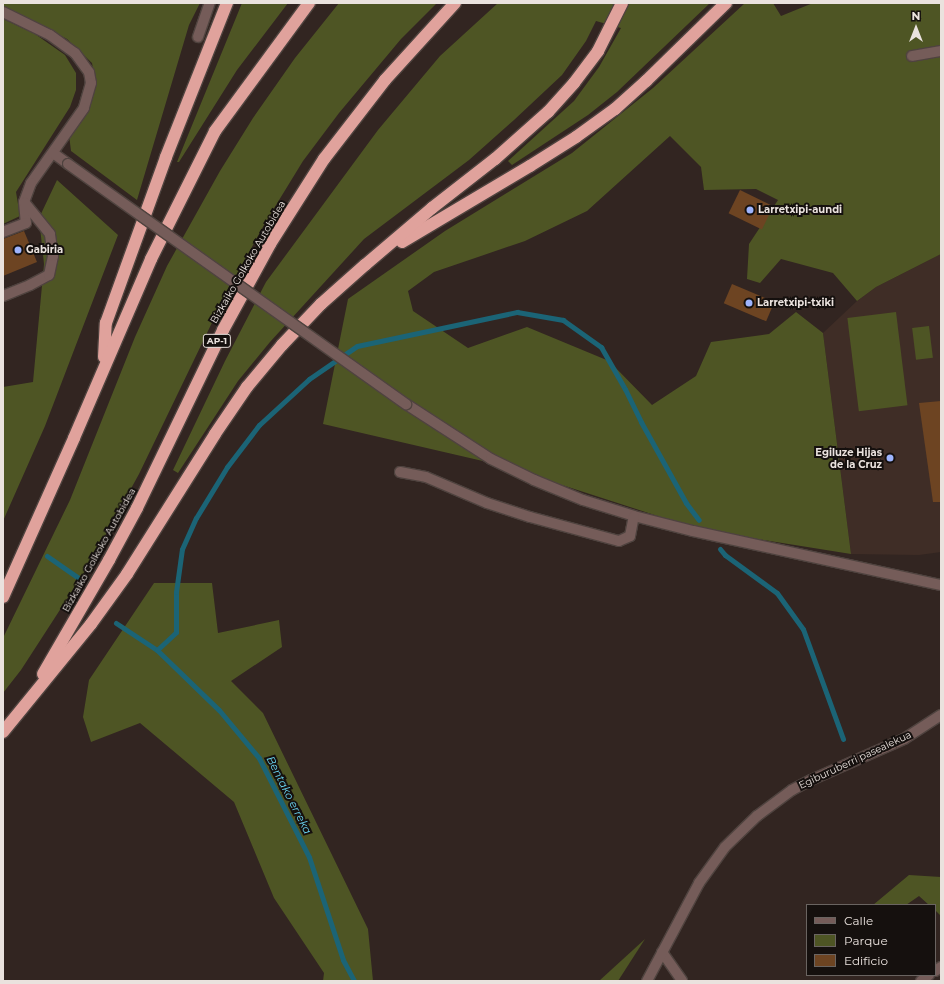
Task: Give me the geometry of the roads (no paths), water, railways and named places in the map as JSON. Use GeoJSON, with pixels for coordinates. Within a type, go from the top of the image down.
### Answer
{"type":"FeatureCollection","features":[{"type":"Feature","properties":{"kind":"highway"},"geometry":{"type":"LineString","coordinates":[[104,366],[106,323],[166,157],[228,3]]}},
{"type":"Feature","properties":{"kind":"highway"},"geometry":{"type":"LineString","coordinates":[[3,597],[71,445],[150,259],[216,131],[309,3]]}},
{"type":"Feature","properties":{"kind":"highway","name":"Bizkaiko Golkoko Autobidea"},"geometry":{"type":"LineString","coordinates":[[23,708],[123,534],[223,330],[270,244],[324,159],[385,80],[455,3]]}},
{"type":"Feature","properties":{"kind":"highway"},"geometry":{"type":"LineString","coordinates":[[23,708],[91,624],[127,574],[215,434],[247,387],[282,345],[322,304],[365,265],[432,208],[495,159],[548,112],[574,83],[598,51],[622,3]]}},
{"type":"Feature","properties":{"kind":"highway"},"geometry":{"type":"LineString","coordinates":[[365,265],[453,210],[530,166],[589,127],[615,108],[646,81],[726,3]]}},
{"type":"Feature","properties":{"kind":"highway","name":"AP-1"},"geometry":{"type":"LineString","coordinates":[[3,732],[23,708]]}},
{"type":"Feature","properties":{"kind":"street"},"geometry":{"type":"LineString","coordinates":[[198,37],[210,3]]}},
{"type":"Feature","properties":{"kind":"street"},"geometry":{"type":"LineString","coordinates":[[3,12],[50,35],[75,53],[89,72],[91,83],[84,108],[31,183],[24,202],[26,223],[3,232]]}},
{"type":"Feature","properties":{"kind":"street"},"geometry":{"type":"LineString","coordinates":[[912,56],[941,51]]}},
{"type":"Feature","properties":{"kind":"street"},"geometry":{"type":"LineString","coordinates":[[53,153],[406,404],[491,459],[527,477],[583,500],[634,516],[693,531],[941,585]]}},
{"type":"Feature","properties":{"kind":"street"},"geometry":{"type":"LineString","coordinates":[[3,296],[30,285],[49,275],[53,256],[50,234],[34,217],[24,202]]}},
{"type":"Feature","properties":{"kind":"street"},"geometry":{"type":"LineString","coordinates":[[400,472],[426,478],[487,503],[530,517],[619,541],[630,536],[634,516]]}},
{"type":"Feature","properties":{"kind":"street","name":"Egiburuberri pasealekua"},"geometry":{"type":"LineString","coordinates":[[647,981],[699,883],[730,842],[757,816],[792,790],[811,780],[904,739],[941,715]]}},
{"type":"Feature","properties":{"kind":"street"},"geometry":{"type":"LineString","coordinates":[[662,952],[682,981]]}},
{"type":"Feature","properties":{"kind":"waterway"},"geometry":{"type":"LineString","coordinates":[[157,650],[176,632],[176,592],[182,549],[196,518],[227,467],[259,425],[309,379],[357,346],[517,312],[563,320],[601,347],[686,503],[699,520]]}},
{"type":"Feature","properties":{"kind":"waterway"},"geometry":{"type":"LineString","coordinates":[[720,549],[725,555],[777,593],[803,629],[843,739]]}},
{"type":"Feature","properties":{"kind":"waterway","name":"Bentako erreka"},"geometry":{"type":"LineString","coordinates":[[47,556],[80,579]]}},
{"type":"Feature","properties":{"kind":"waterway","name":"Bentako erreka"},"geometry":{"type":"LineString","coordinates":[[116,623],[157,650],[219,710],[259,758],[309,857],[343,960],[354,981]]}},
{"type":"Feature","properties":{"kind":"place","name":"Larretxipi-aundi"},"geometry":{"type":"Point","coordinates":[750,210]}},
{"type":"Feature","properties":{"kind":"place","name":"Gabiria"},"geometry":{"type":"Point","coordinates":[18,250]}},
{"type":"Feature","properties":{"kind":"place","name":"Larretxipi-txiki"},"geometry":{"type":"Point","coordinates":[749,303]}},
{"type":"Feature","properties":{"kind":"place","name":"Egiluze Hijas de la Cruz"},"geometry":{"type":"Point","coordinates":[890,458]}}]}
